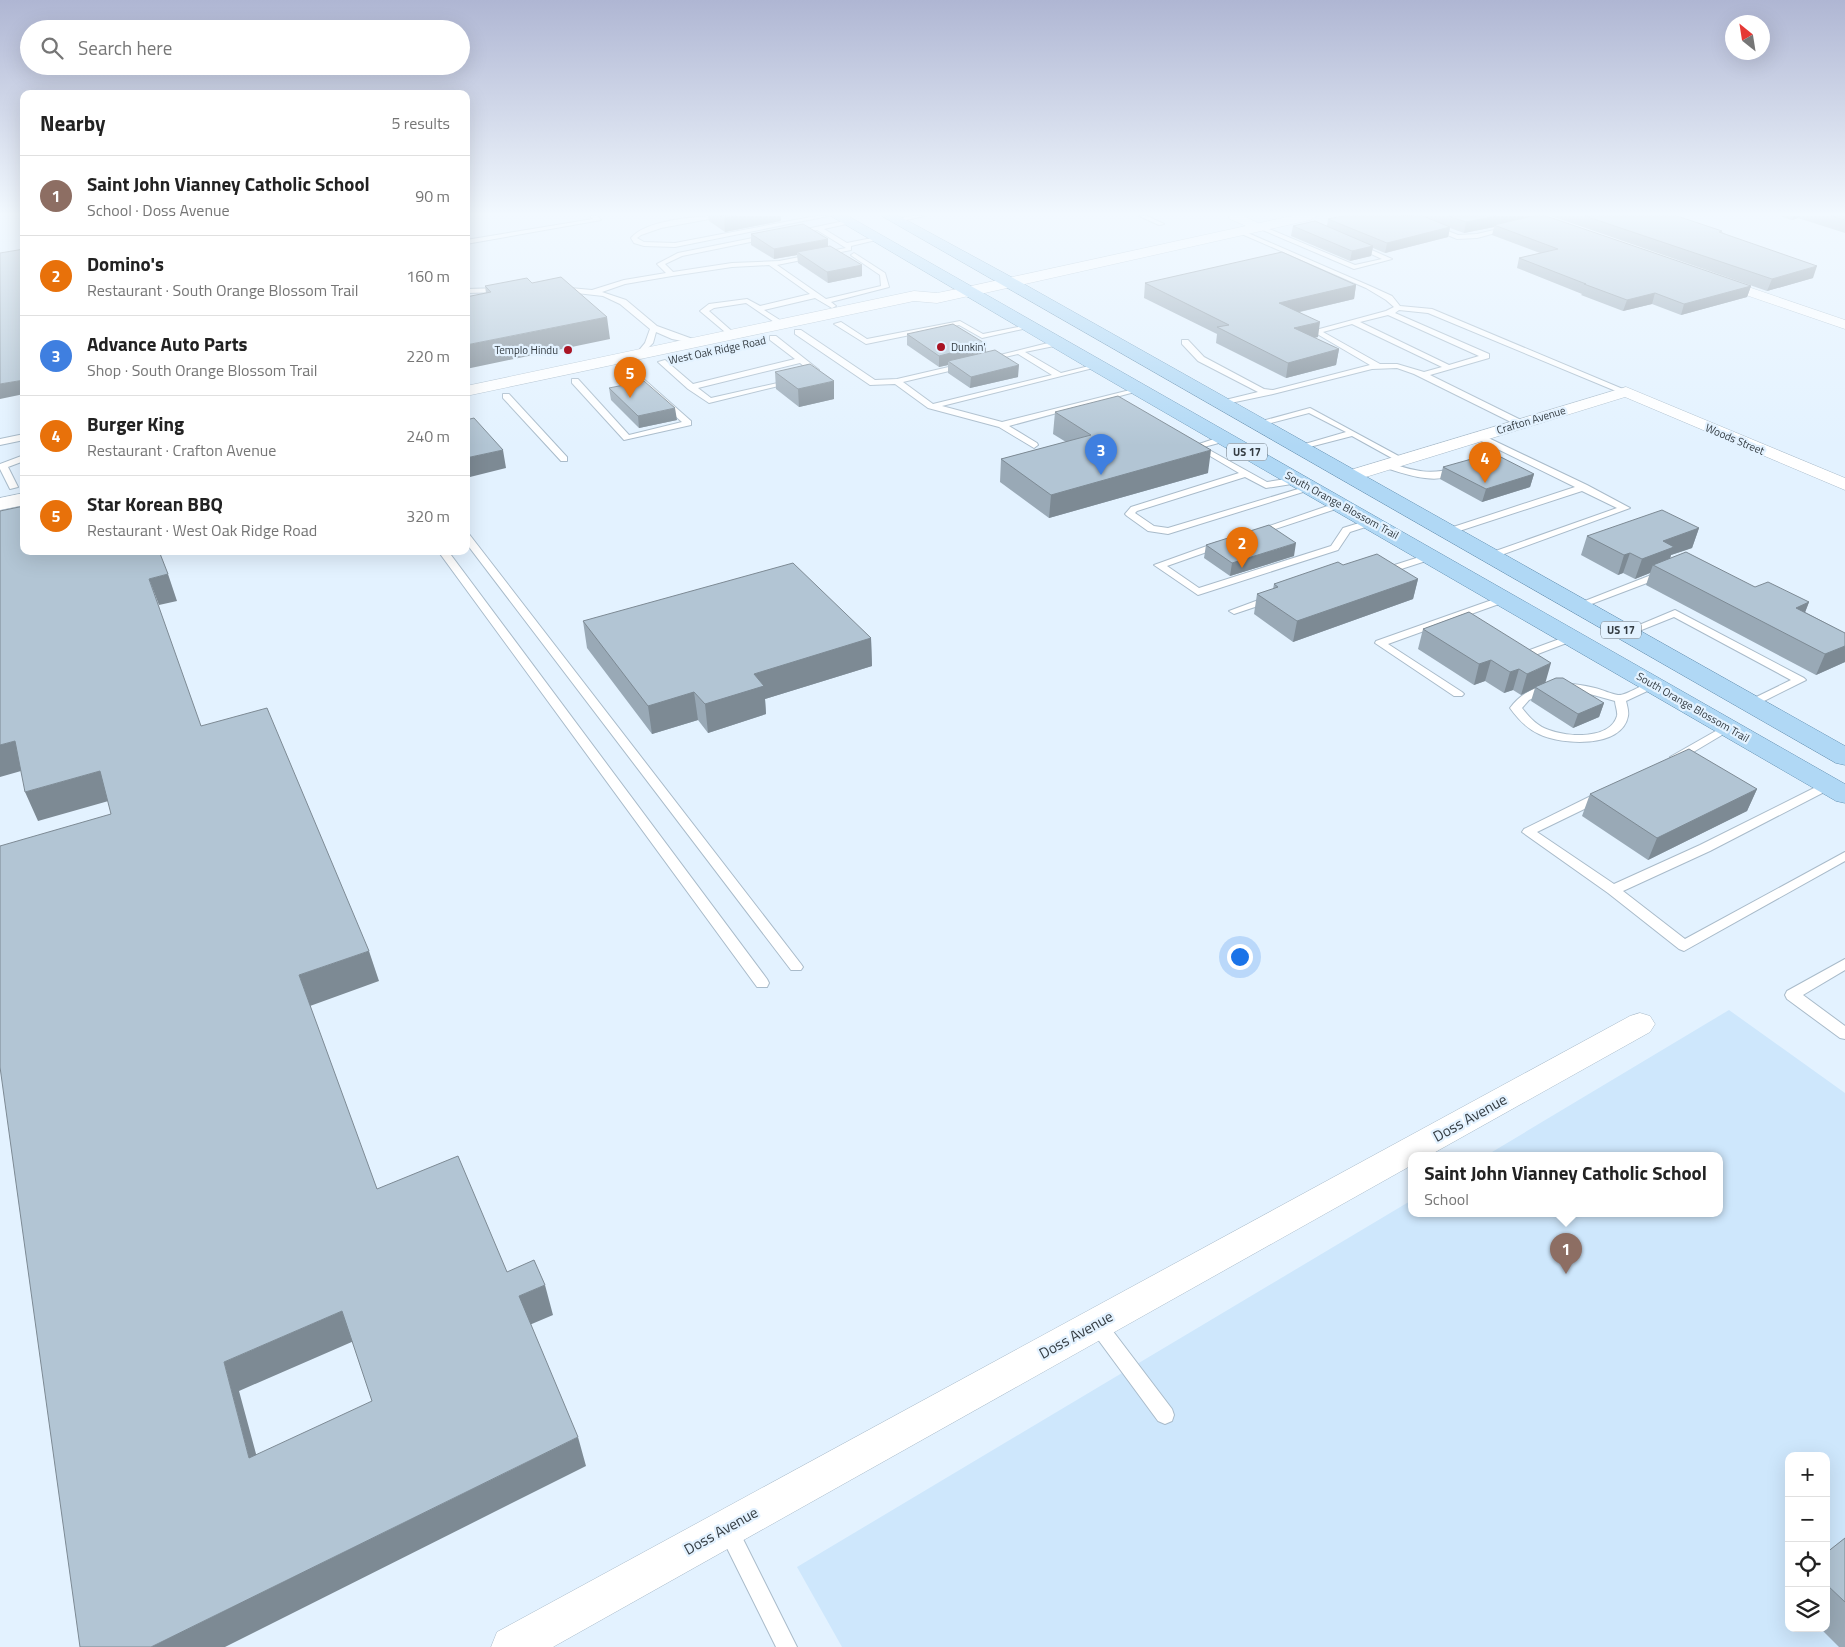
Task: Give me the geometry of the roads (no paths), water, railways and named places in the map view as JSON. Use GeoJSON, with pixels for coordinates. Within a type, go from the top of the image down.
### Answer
{"type":"FeatureCollection","features":[{"type":"Feature","properties":{"kind":"main road","name":"South Orange Blossom Trail"},"geometry":{"type":"LineString","coordinates":[[968,293],[1223,439],[1342,504],[1837,790]]}},
{"type":"Feature","properties":{"kind":"main road","name":"US 17"},"geometry":{"type":"LineString","coordinates":[[1029,293],[1845,757]]}},
{"type":"Feature","properties":{"kind":"street","name":"West Oak Ridge Road"},"geometry":{"type":"LineString","coordinates":[[470,390],[731,335],[776,331],[798,332],[882,303],[914,296],[937,298],[963,293]]}},
{"type":"Feature","properties":{"kind":"street"},"geometry":{"type":"LineString","coordinates":[[1752,293],[1845,326]]}},
{"type":"Feature","properties":{"kind":"street","name":"West Oak Ridge Road"},"geometry":{"type":"LineString","coordinates":[[470,403],[662,362],[776,331],[839,318],[926,305],[937,298]]}},
{"type":"Feature","properties":{"kind":"street"},"geometry":{"type":"LineString","coordinates":[[470,395],[511,386],[534,377]]}},
{"type":"Feature","properties":{"kind":"street","name":"Crafton Avenue"},"geometry":{"type":"LineString","coordinates":[[1350,476],[1626,392]]}},
{"type":"Feature","properties":{"kind":"street","name":"Woods Street"},"geometry":{"type":"LineString","coordinates":[[1626,392],[1845,486]]}},
{"type":"Feature","properties":{"kind":"street"},"geometry":{"type":"LineString","coordinates":[[0,504],[15,490]]}},
{"type":"Feature","properties":{"kind":"street","name":"Doss Avenue"},"geometry":{"type":"LineString","coordinates":[[1408,1152],[1640,1024]]}},
{"type":"Feature","properties":{"kind":"street","name":"Doss Avenue"},"geometry":{"type":"LineString","coordinates":[[512,1647],[1408,1152]]}},
{"type":"Feature","properties":{"kind":"lane"},"geometry":{"type":"LineString","coordinates":[[596,293],[623,302],[654,328],[675,338],[697,342]]}},
{"type":"Feature","properties":{"kind":"lane"},"geometry":{"type":"LineString","coordinates":[[812,293],[825,301],[839,318],[866,342],[960,323],[982,336],[1028,327]]}},
{"type":"Feature","properties":{"kind":"lane"},"geometry":{"type":"LineString","coordinates":[[825,301],[862,293]]}},
{"type":"Feature","properties":{"kind":"lane"},"geometry":{"type":"LineString","coordinates":[[867,293],[882,303]]}},
{"type":"Feature","properties":{"kind":"lane"},"geometry":{"type":"LineString","coordinates":[[1380,293],[1389,298],[1398,308]]}},
{"type":"Feature","properties":{"kind":"lane"},"geometry":{"type":"LineString","coordinates":[[758,308],[817,296]]}},
{"type":"Feature","properties":{"kind":"lane"},"geometry":{"type":"LineString","coordinates":[[662,362],[709,401],[816,375],[816,372],[802,360],[758,308],[748,301],[712,306],[704,311],[731,335]]}},
{"type":"Feature","properties":{"kind":"lane"},"geometry":{"type":"LineString","coordinates":[[1377,366],[1316,331],[1389,313],[1398,308],[1429,312],[1448,318],[1626,392]]}},
{"type":"Feature","properties":{"kind":"lane"},"geometry":{"type":"LineString","coordinates":[[1389,313],[1486,356],[1423,375]]}},
{"type":"Feature","properties":{"kind":"lane"},"geometry":{"type":"LineString","coordinates":[[1353,322],[1448,367]]}},
{"type":"Feature","properties":{"kind":"lane"},"geometry":{"type":"LineString","coordinates":[[640,354],[649,343],[654,328]]}},
{"type":"Feature","properties":{"kind":"lane"},"geometry":{"type":"LineString","coordinates":[[798,332],[873,383],[896,382],[972,363]]}},
{"type":"Feature","properties":{"kind":"lane"},"geometry":{"type":"LineString","coordinates":[[981,361],[1056,342]]}},
{"type":"Feature","properties":{"kind":"lane"},"geometry":{"type":"LineString","coordinates":[[1185,342],[1201,359],[1256,389],[1268,392]]}},
{"type":"Feature","properties":{"kind":"lane"},"geometry":{"type":"LineString","coordinates":[[1018,352],[1059,375]]}},
{"type":"Feature","properties":{"kind":"lane"},"geometry":{"type":"LineString","coordinates":[[691,387],[802,360]]}},
{"type":"Feature","properties":{"kind":"lane"},"geometry":{"type":"LineString","coordinates":[[931,406],[1097,366]]}},
{"type":"Feature","properties":{"kind":"lane"},"geometry":{"type":"LineString","coordinates":[[1224,403],[1377,366],[1397,366],[1423,375],[1520,423]]}},
{"type":"Feature","properties":{"kind":"lane"},"geometry":{"type":"LineString","coordinates":[[575,381],[627,438],[688,423],[627,369]]}},
{"type":"Feature","properties":{"kind":"lane"},"geometry":{"type":"LineString","coordinates":[[896,382],[931,406],[1002,425],[1034,445]]}},
{"type":"Feature","properties":{"kind":"lane"},"geometry":{"type":"LineString","coordinates":[[1002,425],[1138,390]]}},
{"type":"Feature","properties":{"kind":"lane"},"geometry":{"type":"LineString","coordinates":[[506,396],[564,459]]}},
{"type":"Feature","properties":{"kind":"lane"},"geometry":{"type":"LineString","coordinates":[[1258,423],[1310,410],[1353,433],[1415,475],[1430,477],[1468,467]]}},
{"type":"Feature","properties":{"kind":"lane"},"geometry":{"type":"LineString","coordinates":[[1300,448],[1353,433]]}},
{"type":"Feature","properties":{"kind":"lane"},"geometry":{"type":"LineString","coordinates":[[1478,436],[1625,508],[1490,556]]}},
{"type":"Feature","properties":{"kind":"lane"},"geometry":{"type":"LineString","coordinates":[[0,442],[20,438]]}},
{"type":"Feature","properties":{"kind":"lane"},"geometry":{"type":"LineString","coordinates":[[1223,439],[1197,446],[1259,483],[1271,486],[1304,484]]}},
{"type":"Feature","properties":{"kind":"lane"},"geometry":{"type":"LineString","coordinates":[[1506,460],[1520,456]]}},
{"type":"Feature","properties":{"kind":"lane"},"geometry":{"type":"LineString","coordinates":[[15,490],[2,466],[20,459]]}},
{"type":"Feature","properties":{"kind":"lane"},"geometry":{"type":"LineString","coordinates":[[1246,474],[1134,509],[1130,514],[1151,529],[1168,531],[1304,484]]}},
{"type":"Feature","properties":{"kind":"lane"},"geometry":{"type":"LineString","coordinates":[[1447,532],[1584,487]]}},
{"type":"Feature","properties":{"kind":"lane"},"geometry":{"type":"LineString","coordinates":[[1251,534],[1342,504]]}},
{"type":"Feature","properties":{"kind":"lane"},"geometry":{"type":"LineString","coordinates":[[1232,540],[1159,565],[1198,592],[1335,548],[1346,530],[1372,522]]}},
{"type":"Feature","properties":{"kind":"lane"},"geometry":{"type":"LineString","coordinates":[[470,541],[796,967]]}},
{"type":"Feature","properties":{"kind":"lane"},"geometry":{"type":"LineString","coordinates":[[445,555],[520,653],[762,983]]}},
{"type":"Feature","properties":{"kind":"lane"},"geometry":{"type":"LineString","coordinates":[[1372,564],[1385,571],[1432,556]]}},
{"type":"Feature","properties":{"kind":"lane"},"geometry":{"type":"LineString","coordinates":[[1577,606],[1675,568]]}},
{"type":"Feature","properties":{"kind":"lane"},"geometry":{"type":"LineString","coordinates":[[1234,611],[1280,595]]}},
{"type":"Feature","properties":{"kind":"lane"},"geometry":{"type":"LineString","coordinates":[[1458,694],[1380,643],[1463,618],[1506,598]]}},
{"type":"Feature","properties":{"kind":"lane"},"geometry":{"type":"LineString","coordinates":[[1625,632],[1675,613],[1800,680],[1750,704]]}},
{"type":"Feature","properties":{"kind":"lane"},"geometry":{"type":"LineString","coordinates":[[1509,645],[1526,655],[1573,637]]}},
{"type":"Feature","properties":{"kind":"lane"},"geometry":{"type":"LineString","coordinates":[[1620,699],[1625,710],[1622,720],[1614,730],[1591,739],[1571,739],[1544,733],[1528,725],[1521,718],[1516,708],[1523,698],[1558,686],[1581,687],[1620,699],[1654,684]]}},
{"type":"Feature","properties":{"kind":"lane"},"geometry":{"type":"LineString","coordinates":[[1665,763],[1728,727]]}},
{"type":"Feature","properties":{"kind":"lane"},"geometry":{"type":"LineString","coordinates":[[1614,789],[1528,832],[1613,890],[1684,946],[1845,856]]}},
{"type":"Feature","properties":{"kind":"lane"},"geometry":{"type":"LineString","coordinates":[[1613,890],[1837,790]]}},
{"type":"Feature","properties":{"kind":"lane"},"geometry":{"type":"LineString","coordinates":[[1845,964],[1792,995],[1845,1034]]}},
{"type":"Feature","properties":{"kind":"lane"},"geometry":{"type":"LineString","coordinates":[[1097,1324],[1165,1415]]}},
{"type":"Feature","properties":{"kind":"lane"},"geometry":{"type":"LineString","coordinates":[[727,1528],[787,1647]]}},
{"type":"Feature","properties":{"kind":"place","name":"Dunkin'"},"geometry":{"type":"Point","coordinates":[941,347]}},
{"type":"Feature","properties":{"kind":"place","name":"Templo Hindu"},"geometry":{"type":"Point","coordinates":[568,350]}},
{"type":"Feature","properties":{"kind":"place","name":"Star Korean BBQ"},"geometry":{"type":"Point","coordinates":[630,398]}},
{"type":"Feature","properties":{"kind":"place","name":"Advance Auto Parts"},"geometry":{"type":"Point","coordinates":[1101,475]}},
{"type":"Feature","properties":{"kind":"place","name":"Burger King"},"geometry":{"type":"Point","coordinates":[1485,483]}},
{"type":"Feature","properties":{"kind":"place","name":"Domino's"},"geometry":{"type":"Point","coordinates":[1242,568]}},
{"type":"Feature","properties":{"kind":"place","name":"Saint John Vianney Catholic School"},"geometry":{"type":"Point","coordinates":[1566,1274]}}]}
